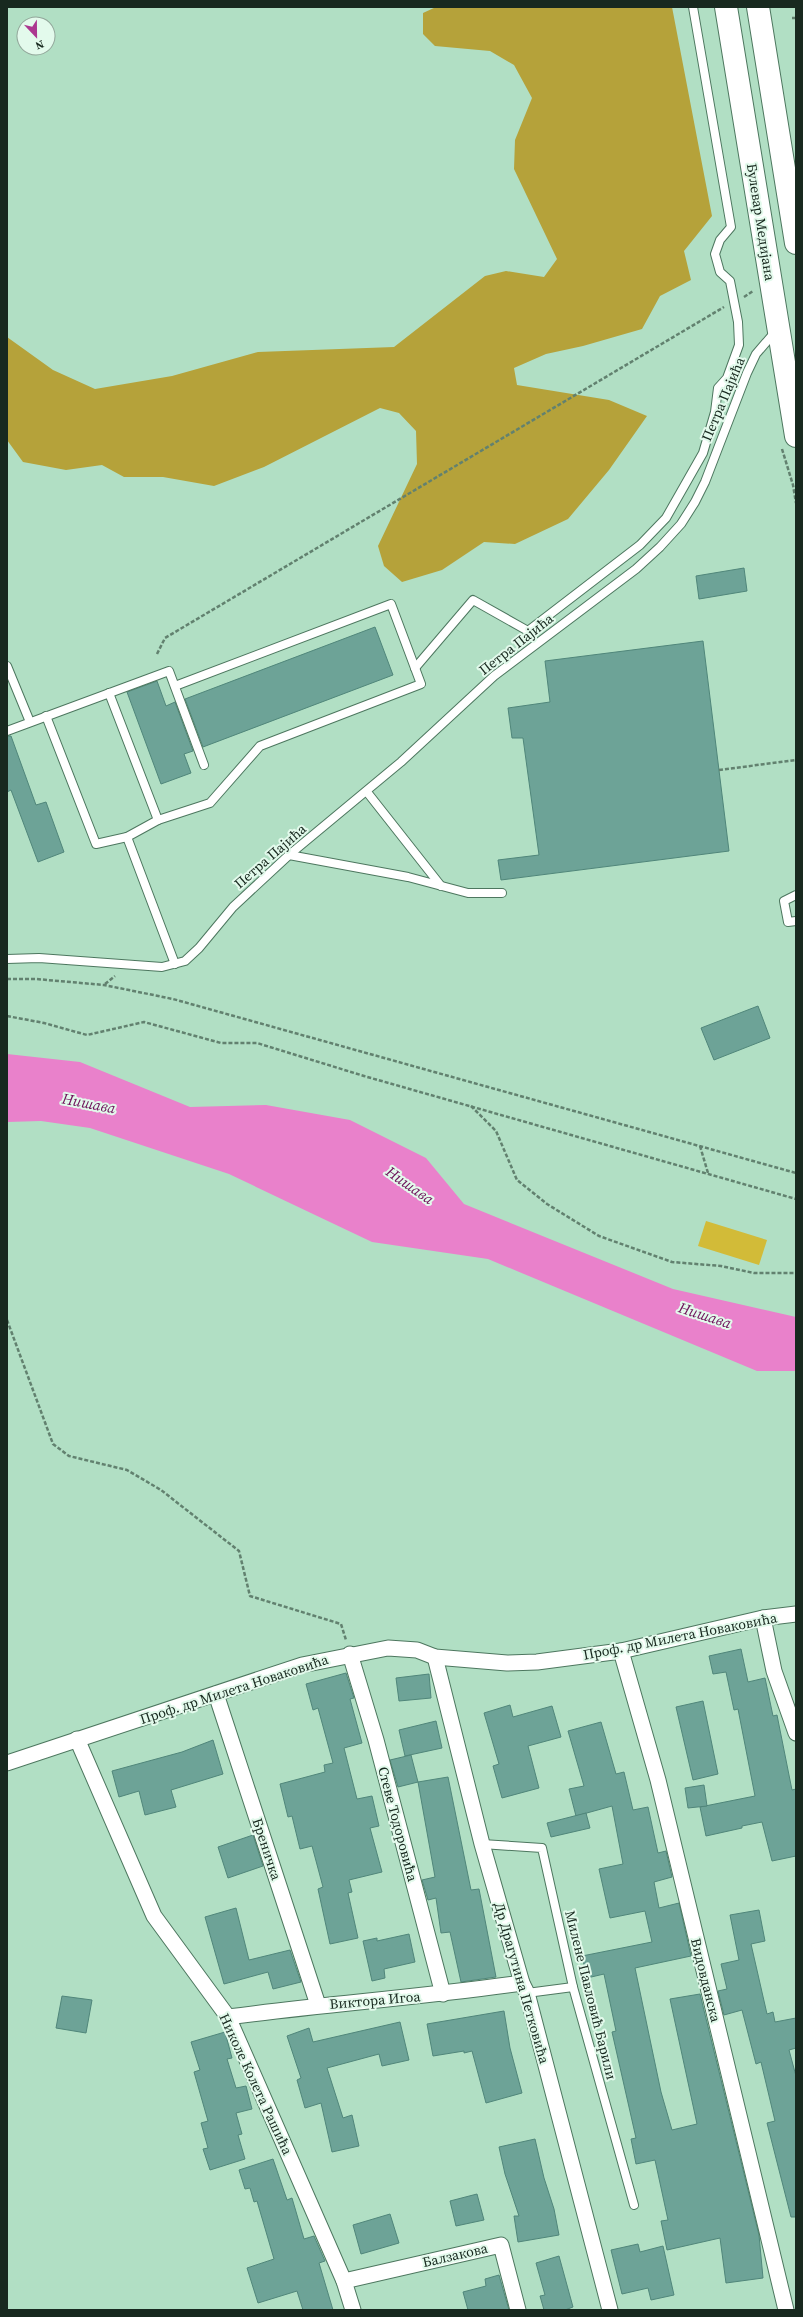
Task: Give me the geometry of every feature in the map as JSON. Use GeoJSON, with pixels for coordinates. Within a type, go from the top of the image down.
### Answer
{"type":"FeatureCollection","features":[{"type":"Feature","properties":{"kind":"main road","name":"Булевар Медијана"},"geometry":{"type":"LineString","coordinates":[[726,7],[796,436]]}},
{"type":"Feature","properties":{"kind":"main road"},"geometry":{"type":"LineString","coordinates":[[758,7],[796,243]]}},
{"type":"Feature","properties":{"kind":"street","name":"Проф. др Милета Новаковића"},"geometry":{"type":"LineString","coordinates":[[7,1763],[302,1665],[350,1654],[388,1648],[417,1650],[435,1657],[507,1663],[537,1662],[621,1651],[763,1618],[796,1614]]}},
{"type":"Feature","properties":{"kind":"street"},"geometry":{"type":"LineString","coordinates":[[763,1618],[774,1671],[796,1733]]}},
{"type":"Feature","properties":{"kind":"street","name":"Видовданска"},"geometry":{"type":"LineString","coordinates":[[621,1651],[658,1780],[786,2310]]}},
{"type":"Feature","properties":{"kind":"street","name":"Стеве Тодоровића"},"geometry":{"type":"LineString","coordinates":[[350,1654],[376,1740],[442,1994]]}},
{"type":"Feature","properties":{"kind":"street","name":"Др Драгутина Петковића"},"geometry":{"type":"LineString","coordinates":[[435,1657],[482,1844],[524,1988],[610,2310]]}},
{"type":"Feature","properties":{"kind":"street","name":"Бреничка"},"geometry":{"type":"LineString","coordinates":[[216,1694],[318,2005]]}},
{"type":"Feature","properties":{"kind":"street","name":"Николе Колета Рашића"},"geometry":{"type":"LineString","coordinates":[[77,1739],[154,1916],[228,2017],[272,2114],[344,2281],[353,2310]]}},
{"type":"Feature","properties":{"kind":"street","name":"Виктора Игоа"},"geometry":{"type":"LineString","coordinates":[[228,2017],[318,2005],[524,1988]]}},
{"type":"Feature","properties":{"kind":"street","name":"Балзакова"},"geometry":{"type":"LineString","coordinates":[[344,2281],[501,2245],[518,2310]]}},
{"type":"Feature","properties":{"kind":"lane"},"geometry":{"type":"LineString","coordinates":[[415,668],[473,600],[528,631],[640,545],[666,518],[703,453],[715,412],[718,388],[727,378],[739,345],[730,281],[720,272],[715,254],[720,240],[731,227],[693,7]]}},
{"type":"Feature","properties":{"kind":"lane","name":"Петра Пајића"},"geometry":{"type":"LineString","coordinates":[[175,964],[185,961],[233,907],[289,855],[367,792],[494,676],[636,569],[681,524],[705,482],[753,360],[778,328]]}},
{"type":"Feature","properties":{"kind":"lane"},"geometry":{"type":"LineString","coordinates":[[46,716],[96,844],[127,837],[158,820],[210,803],[260,746],[421,684],[391,604],[175,686]]}},
{"type":"Feature","properties":{"kind":"lane"},"geometry":{"type":"LineString","coordinates":[[7,666],[30,722]]}},
{"type":"Feature","properties":{"kind":"lane"},"geometry":{"type":"LineString","coordinates":[[7,730],[169,671],[204,765]]}},
{"type":"Feature","properties":{"kind":"lane"},"geometry":{"type":"LineString","coordinates":[[109,693],[158,820]]}},
{"type":"Feature","properties":{"kind":"lane"},"geometry":{"type":"LineString","coordinates":[[367,792],[441,886]]}},
{"type":"Feature","properties":{"kind":"lane"},"geometry":{"type":"LineString","coordinates":[[7,959],[39,958],[149,966],[175,964],[127,837]]}},
{"type":"Feature","properties":{"kind":"lane"},"geometry":{"type":"LineString","coordinates":[[289,855],[408,877],[468,893],[502,893]]}},
{"type":"Feature","properties":{"kind":"lane"},"geometry":{"type":"LineString","coordinates":[[792,921],[784,901],[796,895]]}},
{"type":"Feature","properties":{"kind":"lane","name":"Милене Павловић Барили"},"geometry":{"type":"LineString","coordinates":[[482,1844],[542,1848],[573,1987],[634,2205]]}},
{"type":"Feature","properties":{"kind":"lane"},"geometry":{"type":"LineString","coordinates":[[524,1988],[573,1987]]}},
{"type":"Feature","properties":{"kind":"path"},"geometry":{"type":"LineString","coordinates":[[157,654],[165,638],[734,301],[746,296],[755,289]]}},
{"type":"Feature","properties":{"kind":"path"},"geometry":{"type":"LineString","coordinates":[[719,770],[796,760]]}},
{"type":"Feature","properties":{"kind":"path"},"geometry":{"type":"LineString","coordinates":[[7,979],[36,979],[104,985],[173,999],[796,1173]]}},
{"type":"Feature","properties":{"kind":"path"},"geometry":{"type":"LineString","coordinates":[[7,1016],[44,1023],[87,1035],[144,1022],[222,1043],[257,1043],[796,1199]]}},
{"type":"Feature","properties":{"kind":"path"},"geometry":{"type":"LineString","coordinates":[[471,1106],[496,1131],[517,1180],[547,1204],[599,1236],[672,1262],[721,1266],[754,1273],[796,1273]]}},
{"type":"Feature","properties":{"kind":"path"},"geometry":{"type":"LineString","coordinates":[[700,1145],[708,1173]]}},
{"type":"Feature","properties":{"kind":"path"},"geometry":{"type":"LineString","coordinates":[[7,1320],[53,1444],[69,1456],[127,1470],[161,1490],[239,1551],[250,1596],[341,1624],[350,1654]]}},
{"type":"Feature","properties":{"kind":"shaded area"},"geometry":{"type":"Polygon","coordinates":[[[436,7],[672,7],[712,216],[684,251],[691,280],[660,296],[642,329],[583,346],[546,354],[514,368],[517,385],[609,400],[647,416],[609,470],[568,519],[515,544],[484,542],[442,570],[402,582],[384,566],[378,546],[417,464],[416,431],[399,413],[380,408],[264,467],[214,486],[163,477],[124,477],[102,465],[66,470],[23,462],[7,440],[7,337],[53,370],[95,389],[172,376],[258,352],[394,347],[485,276],[506,271],[544,277],[557,259],[514,169],[515,140],[532,98],[514,65],[490,51],[435,46],[423,34],[423,13],[436,7]]]}},
{"type":"Feature","properties":{"kind":"shaded area"},"geometry":{"type":"Polygon","coordinates":[[[706,1221],[767,1240],[759,1265],[698,1246],[706,1221]]]}},
{"type":"Feature","properties":{"kind":"water","name":"Нишава"},"geometry":{"type":"Polygon","coordinates":[[[7,1054],[80,1062],[190,1107],[266,1105],[350,1120],[426,1158],[464,1204],[673,1289],[796,1317],[796,1371],[757,1371],[488,1259],[372,1242],[229,1174],[90,1128],[41,1121],[7,1122],[7,1054]]]}},
{"type":"Feature","properties":{"kind":"building"},"geometry":{"type":"Polygon","coordinates":[[[744,568],[747,591],[699,599],[696,576],[744,568]]]}},
{"type":"Feature","properties":{"kind":"building"},"geometry":{"type":"Polygon","coordinates":[[[375,627],[393,675],[203,747],[185,699],[375,627]]]}},
{"type":"Feature","properties":{"kind":"building"},"geometry":{"type":"Polygon","coordinates":[[[703,641],[729,851],[501,880],[498,860],[539,855],[523,738],[512,738],[508,708],[550,702],[545,661],[703,641]]]}},
{"type":"Feature","properties":{"kind":"building"},"geometry":{"type":"Polygon","coordinates":[[[157,681],[166,706],[175,702],[193,751],[184,754],[191,773],[161,784],[127,692],[157,681]]]}},
{"type":"Feature","properties":{"kind":"building"},"geometry":{"type":"Polygon","coordinates":[[[7,736],[11,736],[36,805],[46,802],[64,852],[38,862],[11,790],[7,792],[7,736]]]}},
{"type":"Feature","properties":{"kind":"building"},"geometry":{"type":"Polygon","coordinates":[[[758,1006],[770,1038],[714,1060],[701,1028],[758,1006]]]}},
{"type":"Feature","properties":{"kind":"building"},"geometry":{"type":"Polygon","coordinates":[[[741,1649],[748,1682],[765,1678],[773,1716],[777,1715],[792,1790],[796,1789],[796,1856],[772,1861],[762,1822],[706,1836],[700,1807],[755,1796],[738,1709],[734,1710],[726,1672],[713,1674],[709,1656],[741,1649]]]}},
{"type":"Feature","properties":{"kind":"building"},"geometry":{"type":"Polygon","coordinates":[[[346,1673],[354,1698],[350,1699],[362,1743],[344,1748],[357,1799],[372,1796],[379,1826],[370,1828],[382,1872],[349,1880],[352,1892],[348,1893],[358,1938],[330,1944],[318,1889],[323,1887],[312,1846],[300,1849],[292,1816],[288,1817],[280,1784],[325,1772],[324,1765],[333,1763],[318,1708],[313,1710],[306,1684],[346,1673]]]}},
{"type":"Feature","properties":{"kind":"building"},"geometry":{"type":"Polygon","coordinates":[[[429,1674],[431,1698],[399,1701],[396,1678],[429,1674]]]}},
{"type":"Feature","properties":{"kind":"building"},"geometry":{"type":"Polygon","coordinates":[[[703,1701],[718,1774],[693,1780],[676,1707],[703,1701]]]}},
{"type":"Feature","properties":{"kind":"building"},"geometry":{"type":"Polygon","coordinates":[[[510,1705],[513,1717],[552,1706],[561,1737],[528,1746],[539,1788],[502,1798],[493,1766],[499,1764],[484,1713],[510,1705]]]}},
{"type":"Feature","properties":{"kind":"building"},"geometry":{"type":"Polygon","coordinates":[[[436,1721],[442,1748],[405,1756],[399,1730],[436,1721]]]}},
{"type":"Feature","properties":{"kind":"building"},"geometry":{"type":"Polygon","coordinates":[[[601,1722],[616,1774],[624,1772],[633,1810],[648,1807],[658,1853],[666,1851],[672,1877],[654,1882],[659,1908],[679,1903],[691,1956],[635,1968],[661,2092],[672,2130],[697,2124],[670,1999],[700,1994],[759,2235],[763,2278],[726,2283],[720,2238],[667,2250],[661,2221],[668,2220],[655,2160],[636,2164],[631,2139],[636,2138],[612,2032],[616,2031],[604,1974],[587,1978],[582,1956],[652,1942],[645,1911],[610,1918],[599,1869],[623,1864],[612,1806],[576,1816],[569,1789],[584,1786],[568,1731],[601,1722]]]}},
{"type":"Feature","properties":{"kind":"building"},"geometry":{"type":"Polygon","coordinates":[[[213,1740],[223,1774],[171,1790],[176,1807],[145,1815],[139,1791],[119,1797],[112,1771],[182,1752],[213,1740]]]}},
{"type":"Feature","properties":{"kind":"building"},"geometry":{"type":"Polygon","coordinates":[[[411,1755],[418,1782],[398,1787],[390,1760],[411,1755]]]}},
{"type":"Feature","properties":{"kind":"building"},"geometry":{"type":"Polygon","coordinates":[[[448,1777],[471,1890],[479,1889],[496,1977],[461,1982],[450,1932],[441,1933],[436,1898],[428,1900],[422,1880],[435,1877],[418,1782],[448,1777]]]}},
{"type":"Feature","properties":{"kind":"building"},"geometry":{"type":"Polygon","coordinates":[[[704,1785],[707,1806],[688,1808],[685,1788],[704,1785]]]}},
{"type":"Feature","properties":{"kind":"building"},"geometry":{"type":"Polygon","coordinates":[[[586,1813],[590,1828],[551,1837],[547,1823],[586,1813]]]}},
{"type":"Feature","properties":{"kind":"building"},"geometry":{"type":"Polygon","coordinates":[[[253,1835],[263,1866],[228,1878],[218,1847],[253,1835]]]}},
{"type":"Feature","properties":{"kind":"building"},"geometry":{"type":"Polygon","coordinates":[[[236,1908],[249,1960],[290,1950],[301,1982],[273,1989],[268,1972],[224,1984],[205,1917],[236,1908]]]}},
{"type":"Feature","properties":{"kind":"building"},"geometry":{"type":"Polygon","coordinates":[[[759,1910],[765,1941],[751,1944],[767,2014],[773,2012],[775,2022],[796,2018],[796,2048],[789,2050],[796,2076],[796,2217],[791,2217],[767,2123],[775,2121],[761,2062],[756,2064],[742,2010],[724,2015],[718,1991],[727,1989],[721,1964],[739,1960],[730,1915],[759,1910]]]}},
{"type":"Feature","properties":{"kind":"building"},"geometry":{"type":"Polygon","coordinates":[[[409,1934],[415,1962],[384,1969],[385,1978],[372,1981],[363,1941],[377,1938],[377,1941],[409,1934]]]}},
{"type":"Feature","properties":{"kind":"building"},"geometry":{"type":"Polygon","coordinates":[[[62,1996],[92,2000],[86,2033],[56,2028],[62,1996]]]}},
{"type":"Feature","properties":{"kind":"building"},"geometry":{"type":"Polygon","coordinates":[[[504,2011],[510,2048],[522,2093],[486,2103],[472,2051],[433,2056],[427,2024],[504,2011]]]}},
{"type":"Feature","properties":{"kind":"building"},"geometry":{"type":"Polygon","coordinates":[[[400,2022],[409,2060],[382,2066],[379,2054],[327,2068],[343,2118],[352,2115],[359,2146],[332,2152],[321,2103],[305,2108],[297,2080],[301,2078],[287,2036],[309,2028],[313,2042],[400,2022]]]}},
{"type":"Feature","properties":{"kind":"building"},"geometry":{"type":"Polygon","coordinates":[[[225,2032],[232,2058],[227,2059],[236,2088],[246,2086],[252,2109],[236,2113],[242,2134],[238,2135],[245,2159],[210,2170],[203,2149],[208,2148],[201,2123],[208,2121],[194,2072],[200,2070],[191,2042],[225,2032]]]}},
{"type":"Feature","properties":{"kind":"building"},"geometry":{"type":"Polygon","coordinates":[[[535,2139],[544,2178],[554,2209],[559,2235],[518,2242],[514,2216],[519,2216],[505,2174],[499,2147],[535,2139]]]}},
{"type":"Feature","properties":{"kind":"building"},"geometry":{"type":"Polygon","coordinates":[[[273,2159],[287,2200],[292,2198],[304,2239],[314,2236],[325,2261],[319,2263],[333,2310],[303,2310],[297,2291],[258,2303],[247,2268],[274,2259],[257,2201],[254,2202],[250,2188],[245,2189],[239,2170],[273,2159]]]}},
{"type":"Feature","properties":{"kind":"building"},"geometry":{"type":"Polygon","coordinates":[[[477,2194],[484,2220],[456,2226],[450,2201],[477,2194]]]}},
{"type":"Feature","properties":{"kind":"building"},"geometry":{"type":"Polygon","coordinates":[[[390,2214],[399,2243],[361,2254],[353,2225],[390,2214]]]}},
{"type":"Feature","properties":{"kind":"building"},"geometry":{"type":"Polygon","coordinates":[[[638,2244],[640,2252],[663,2246],[674,2295],[651,2300],[648,2288],[622,2294],[611,2250],[638,2244]]]}},
{"type":"Feature","properties":{"kind":"building"},"geometry":{"type":"Polygon","coordinates":[[[559,2256],[573,2307],[565,2310],[544,2310],[540,2296],[545,2295],[536,2263],[559,2256]]]}},
{"type":"Feature","properties":{"kind":"building"},"geometry":{"type":"Polygon","coordinates":[[[499,2275],[509,2310],[468,2310],[463,2292],[486,2286],[485,2279],[499,2275]]]}}]}
